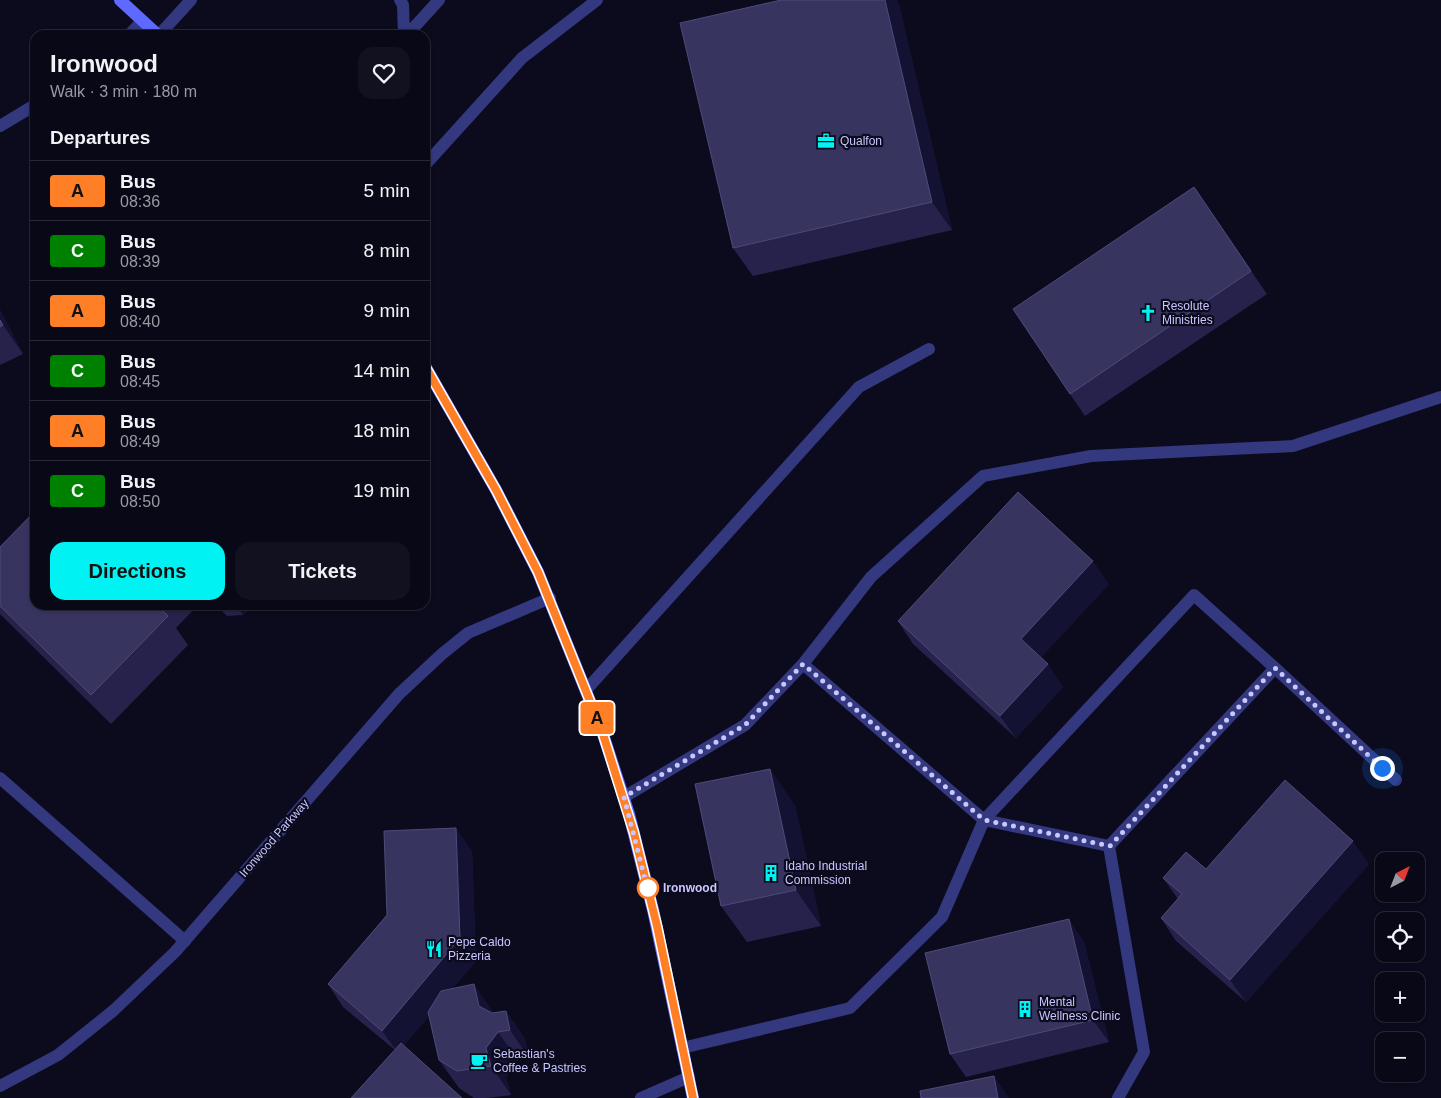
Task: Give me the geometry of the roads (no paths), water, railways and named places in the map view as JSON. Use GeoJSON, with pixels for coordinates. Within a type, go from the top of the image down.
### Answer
{"type":"FeatureCollection","features":[{"type":"Feature","properties":{"kind":"street"},"geometry":{"type":"LineString","coordinates":[[120,0],[153,30]]}},
{"type":"Feature","properties":{"kind":"street"},"geometry":{"type":"LineString","coordinates":[[164,30],[191,0]]}},
{"type":"Feature","properties":{"kind":"street"},"geometry":{"type":"LineString","coordinates":[[400,0],[403,6],[405,30]]}},
{"type":"Feature","properties":{"kind":"street"},"geometry":{"type":"LineString","coordinates":[[411,30],[439,0]]}},
{"type":"Feature","properties":{"kind":"street"},"geometry":{"type":"LineString","coordinates":[[430,159],[522,58],[597,0]]}},
{"type":"Feature","properties":{"kind":"street"},"geometry":{"type":"LineString","coordinates":[[133,30],[142,21]]}},
{"type":"Feature","properties":{"kind":"street"},"geometry":{"type":"LineString","coordinates":[[0,126],[30,108]]}},
{"type":"Feature","properties":{"kind":"street"},"geometry":{"type":"LineString","coordinates":[[586,690],[859,386],[929,349]]}},
{"type":"Feature","properties":{"kind":"street"},"geometry":{"type":"LineString","coordinates":[[430,375],[496,490],[550,598],[602,731],[629,814],[653,910],[693,1098]]}},
{"type":"Feature","properties":{"kind":"street"},"geometry":{"type":"LineString","coordinates":[[624,797],[745,725],[803,664],[871,578],[983,476],[1091,456],[1293,446],[1441,396]]}},
{"type":"Feature","properties":{"kind":"street"},"geometry":{"type":"LineString","coordinates":[[682,1048],[850,1008],[942,917],[984,820],[1194,595],[1396,780]]}},
{"type":"Feature","properties":{"kind":"street","name":"Ironwood Parkway"},"geometry":{"type":"LineString","coordinates":[[0,1086],[58,1055],[113,1011],[185,941],[359,739],[406,687],[442,654],[468,633],[550,598]]}},
{"type":"Feature","properties":{"kind":"street"},"geometry":{"type":"LineString","coordinates":[[803,664],[984,820],[1110,846]]}},
{"type":"Feature","properties":{"kind":"street"},"geometry":{"type":"LineString","coordinates":[[1110,846],[1275,668]]}},
{"type":"Feature","properties":{"kind":"street"},"geometry":{"type":"LineString","coordinates":[[0,778],[185,941]]}},
{"type":"Feature","properties":{"kind":"street"},"geometry":{"type":"LineString","coordinates":[[1110,846],[1144,1052],[1118,1098]]}},
{"type":"Feature","properties":{"kind":"street"},"geometry":{"type":"LineString","coordinates":[[641,1098],[688,1077]]}},
{"type":"Feature","properties":{"kind":"place","name":"Qualfon"},"geometry":{"type":"Point","coordinates":[826,141]}},
{"type":"Feature","properties":{"kind":"place","name":"Resolute Ministries"},"geometry":{"type":"Point","coordinates":[1148,313]}},
{"type":"Feature","properties":{"kind":"place","name":"Idaho Industrial Commission"},"geometry":{"type":"Point","coordinates":[771,873]}},
{"type":"Feature","properties":{"kind":"place","name":"Ironwood"},"geometry":{"type":"Point","coordinates":[648,888]}},
{"type":"Feature","properties":{"kind":"place","name":"Pepe Caldo Pizzeria"},"geometry":{"type":"Point","coordinates":[434,949]}},
{"type":"Feature","properties":{"kind":"place","name":"Mental Wellness Clinic"},"geometry":{"type":"Point","coordinates":[1025,1009]}},
{"type":"Feature","properties":{"kind":"place","name":"Sebastian's Coffee & Pastries"},"geometry":{"type":"Point","coordinates":[479,1061]}}]}
